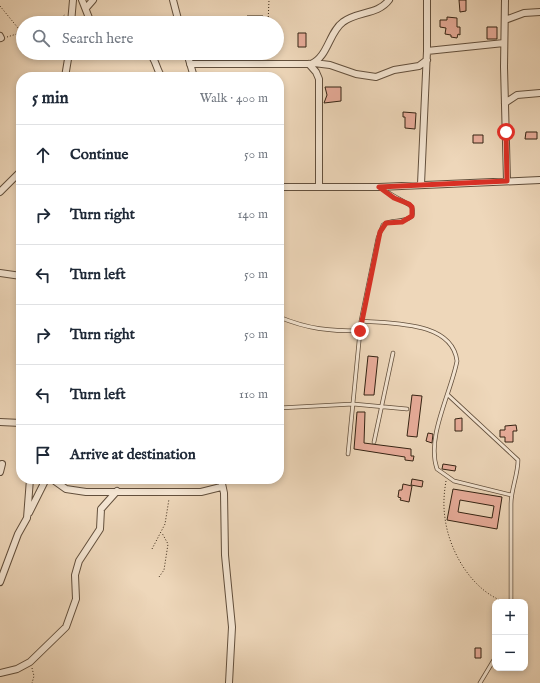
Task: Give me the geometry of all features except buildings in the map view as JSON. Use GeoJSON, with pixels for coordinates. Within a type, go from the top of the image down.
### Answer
{"type":"FeatureCollection","features":[{"type":"Feature","properties":{"kind":"street"},"geometry":{"type":"LineString","coordinates":[[71,16],[73,0]]}},
{"type":"Feature","properties":{"kind":"street"},"geometry":{"type":"LineString","coordinates":[[82,0],[89,16]]}},
{"type":"Feature","properties":{"kind":"street"},"geometry":{"type":"LineString","coordinates":[[86,8],[93,0]]}},
{"type":"Feature","properties":{"kind":"street"},"geometry":{"type":"LineString","coordinates":[[173,0],[177,16]]}},
{"type":"Feature","properties":{"kind":"street"},"geometry":{"type":"LineString","coordinates":[[312,63],[323,52],[334,31],[343,22],[361,13],[379,9],[389,0]]}},
{"type":"Feature","properties":{"kind":"street"},"geometry":{"type":"LineString","coordinates":[[421,184],[428,51],[427,0]]}},
{"type":"Feature","properties":{"kind":"street"},"geometry":{"type":"LineString","coordinates":[[505,0],[504,43],[507,181]]}},
{"type":"Feature","properties":{"kind":"street"},"geometry":{"type":"LineString","coordinates":[[505,20],[524,13],[540,12]]}},
{"type":"Feature","properties":{"kind":"street"},"geometry":{"type":"LineString","coordinates":[[428,51],[504,43]]}},
{"type":"Feature","properties":{"kind":"street"},"geometry":{"type":"LineString","coordinates":[[66,72],[68,60]]}},
{"type":"Feature","properties":{"kind":"street"},"geometry":{"type":"LineString","coordinates":[[154,60],[157,72]]}},
{"type":"Feature","properties":{"kind":"street"},"geometry":{"type":"LineString","coordinates":[[189,60],[192,72]]}},
{"type":"Feature","properties":{"kind":"street"},"geometry":{"type":"LineString","coordinates":[[190,64],[312,63],[330,65],[356,74],[378,77],[394,70],[419,66],[427,60]]}},
{"type":"Feature","properties":{"kind":"street"},"geometry":{"type":"LineString","coordinates":[[312,63],[319,79],[319,187]]}},
{"type":"Feature","properties":{"kind":"street"},"geometry":{"type":"LineString","coordinates":[[505,103],[517,94],[540,93]]}},
{"type":"Feature","properties":{"kind":"street"},"geometry":{"type":"LineString","coordinates":[[0,192],[16,176]]}},
{"type":"Feature","properties":{"kind":"street"},"geometry":{"type":"LineString","coordinates":[[284,187],[379,187],[540,180]]}},
{"type":"Feature","properties":{"kind":"street"},"geometry":{"type":"LineString","coordinates":[[0,273],[16,275]]}},
{"type":"Feature","properties":{"kind":"street"},"geometry":{"type":"LineString","coordinates":[[0,422],[16,423]]}},
{"type":"Feature","properties":{"kind":"street"},"geometry":{"type":"LineString","coordinates":[[0,472],[2,464]]}},
{"type":"Feature","properties":{"kind":"street"},"geometry":{"type":"LineString","coordinates":[[28,516],[30,484]]}},
{"type":"Feature","properties":{"kind":"street"},"geometry":{"type":"LineString","coordinates":[[0,582],[18,534],[44,484]]}},
{"type":"Feature","properties":{"kind":"street"},"geometry":{"type":"LineString","coordinates":[[60,484],[72,491],[200,492],[221,487],[224,493],[225,555],[232,627],[229,683]]}},
{"type":"Feature","properties":{"kind":"street"},"geometry":{"type":"LineString","coordinates":[[0,673],[17,670],[30,662],[66,627],[76,599],[75,575],[79,561],[100,529],[101,509],[117,491]]}},
{"type":"Feature","properties":{"kind":"lane"},"geometry":{"type":"LineString","coordinates":[[348,454],[361,321],[380,232],[386,223],[406,220],[412,216],[413,211],[409,204],[394,198],[379,187]]}},
{"type":"Feature","properties":{"kind":"lane"},"geometry":{"type":"LineString","coordinates":[[284,319],[311,328],[326,331],[360,331]]}},
{"type":"Feature","properties":{"kind":"lane"},"geometry":{"type":"LineString","coordinates":[[361,321],[426,328],[438,334],[452,345],[456,353],[457,361],[436,436],[434,454],[437,469],[454,481],[511,495]]}},
{"type":"Feature","properties":{"kind":"lane"},"geometry":{"type":"LineString","coordinates":[[374,442],[393,353]]}},
{"type":"Feature","properties":{"kind":"lane"},"geometry":{"type":"LineString","coordinates":[[448,396],[518,460],[518,468],[511,495],[510,599]]}},
{"type":"Feature","properties":{"kind":"lane"},"geometry":{"type":"LineString","coordinates":[[284,408],[353,404],[407,409]]}},
{"type":"Feature","properties":{"kind":"lane"},"geometry":{"type":"LineString","coordinates":[[482,682],[492,664]]}},
{"type":"Feature","properties":{"kind":"path"},"geometry":{"type":"LineString","coordinates":[[268,16],[269,0]]}},
{"type":"Feature","properties":{"kind":"path"},"geometry":{"type":"LineString","coordinates":[[0,6],[16,26]]}},
{"type":"Feature","properties":{"kind":"path"},"geometry":{"type":"LineString","coordinates":[[64,16],[71,7]]}},
{"type":"Feature","properties":{"kind":"path"},"geometry":{"type":"LineString","coordinates":[[0,37],[16,34]]}},
{"type":"Feature","properties":{"kind":"path"},"geometry":{"type":"LineString","coordinates":[[446,476],[444,497],[445,520],[457,556],[475,582],[498,599]]}},
{"type":"Feature","properties":{"kind":"path"},"geometry":{"type":"LineString","coordinates":[[152,550],[162,532],[168,513],[169,492]]}},
{"type":"Feature","properties":{"kind":"path"},"geometry":{"type":"LineString","coordinates":[[159,576],[164,570],[168,544],[162,532]]}},
{"type":"Feature","properties":{"kind":"path"},"geometry":{"type":"LineString","coordinates":[[30,662],[34,673],[32,683]]}},
{"type":"Feature","properties":{"kind":"route"},"geometry":{"type":"LineString","coordinates":[[360,331],[378,238],[383,225],[390,222],[402,222],[409,219],[412,216],[413,211],[409,204],[394,198],[379,187],[507,181],[506,132]]}}]}
